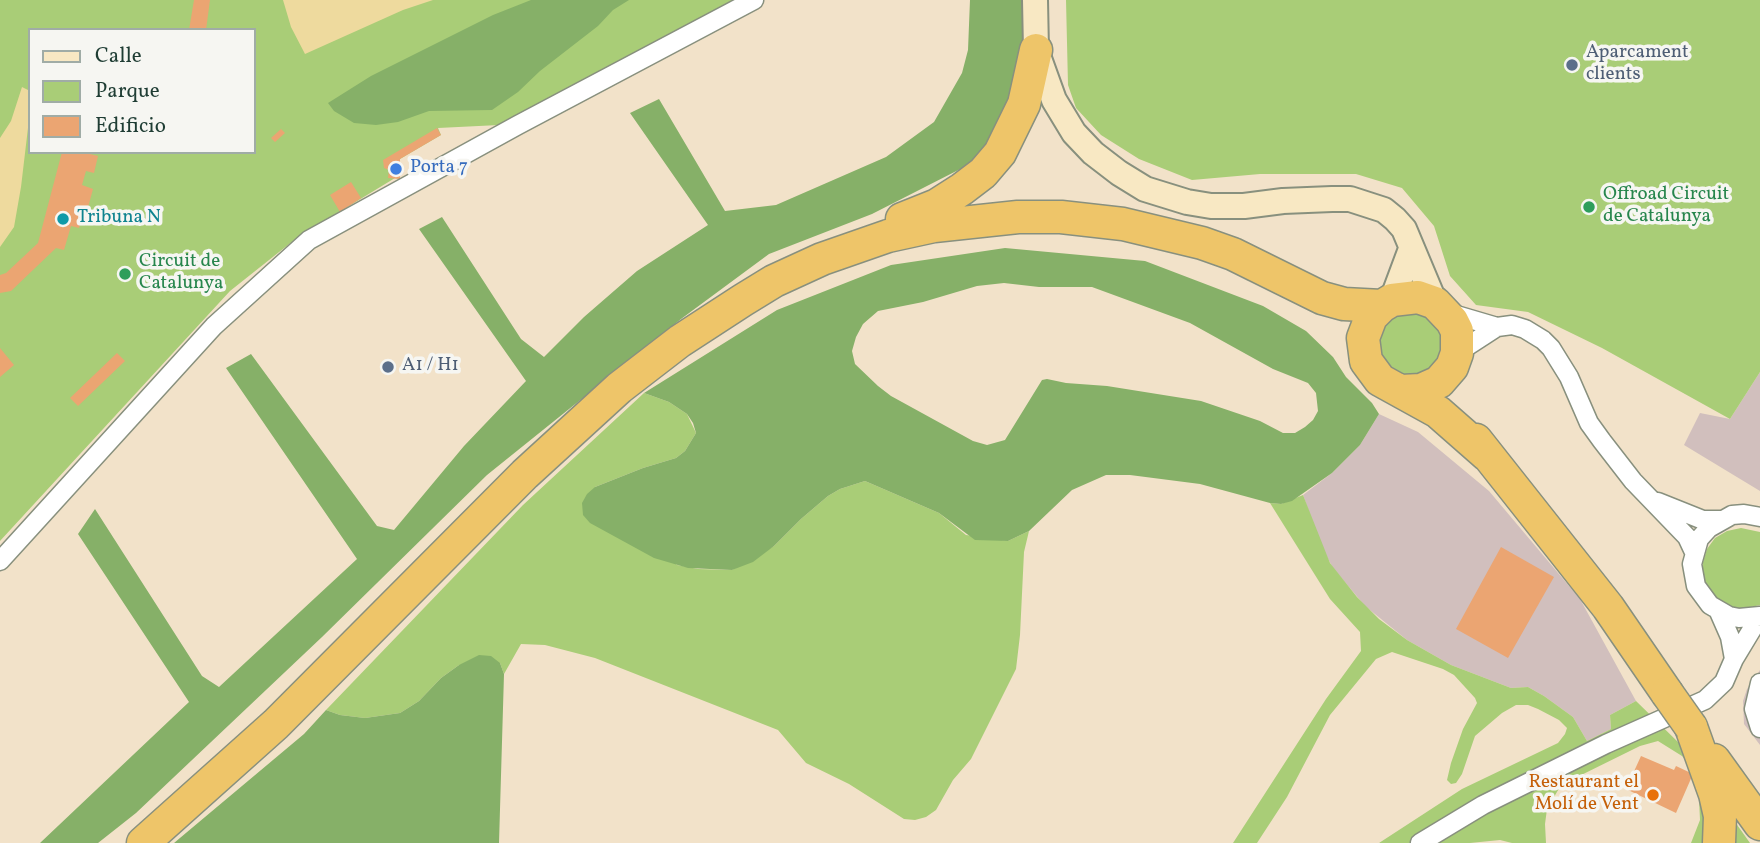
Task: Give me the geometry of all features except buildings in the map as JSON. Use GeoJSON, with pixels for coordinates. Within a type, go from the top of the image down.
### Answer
{"type":"FeatureCollection","features":[{"type":"Feature","properties":{"kind":"highway"},"geometry":{"type":"LineString","coordinates":[[143,843],[276,724],[525,474],[619,388],[680,341],[774,281],[854,241],[937,205],[983,173],[1000,153],[1014,129],[1030,84],[1036,50]]}},
{"type":"Feature","properties":{"kind":"highway"},"geometry":{"type":"LineString","coordinates":[[822,259],[888,236],[934,226],[1018,217],[1061,218],[1123,224],[1202,243],[1233,254],[1295,286],[1344,304],[1387,303],[1418,297],[1440,308],[1457,331],[1451,387],[1464,423],[1608,607],[1760,824]]}},
{"type":"Feature","properties":{"kind":"highway"},"geometry":{"type":"LineString","coordinates":[[1295,286],[1344,327],[1364,353],[1374,374],[1386,385],[1438,412],[1487,455]]}},
{"type":"Feature","properties":{"kind":"highway"},"geometry":{"type":"LineString","coordinates":[[1364,353],[1363,338],[1368,323],[1387,303]]}},
{"type":"Feature","properties":{"kind":"highway"},"geometry":{"type":"LineString","coordinates":[[1401,391],[1431,387],[1446,376],[1455,360]]}},
{"type":"Feature","properties":{"kind":"highway"},"geometry":{"type":"LineString","coordinates":[[1691,727],[1715,794],[1720,816],[1719,843]]}},
{"type":"Feature","properties":{"kind":"street"},"geometry":{"type":"LineString","coordinates":[[0,561],[214,326],[309,240],[754,0]]}},
{"type":"Feature","properties":{"kind":"street"},"geometry":{"type":"LineString","coordinates":[[1035,0],[1036,50],[1054,100],[1074,133],[1101,160],[1145,189],[1187,202],[1211,206],[1244,206],[1283,201],[1350,199],[1384,211],[1404,229],[1440,308],[1497,327],[1511,325],[1525,329],[1551,348],[1569,377],[1589,423],[1633,481],[1687,537],[1694,552]]}},
{"type":"Feature","properties":{"kind":"street"},"geometry":{"type":"LineString","coordinates":[[1387,303],[1411,249]]}},
{"type":"Feature","properties":{"kind":"street"},"geometry":{"type":"LineString","coordinates":[[1455,360],[1497,327]]}},
{"type":"Feature","properties":{"kind":"street"},"geometry":{"type":"LineString","coordinates":[[1652,499],[1703,520],[1721,520],[1744,514],[1760,517]]}},
{"type":"Feature","properties":{"kind":"street"},"geometry":{"type":"LineString","coordinates":[[1721,520],[1709,527],[1699,539],[1692,564],[1696,586],[1702,597],[1719,612],[1726,624],[1734,659]]}},
{"type":"Feature","properties":{"kind":"street"},"geometry":{"type":"LineString","coordinates":[[1719,612],[1739,618],[1760,616]]}},
{"type":"Feature","properties":{"kind":"street"},"geometry":{"type":"LineString","coordinates":[[1420,843],[1483,805],[1606,744],[1705,700],[1724,682],[1734,659],[1760,616]]}},
{"type":"Feature","properties":{"kind":"street"},"geometry":{"type":"LineString","coordinates":[[1760,683],[1754,709],[1760,728]]}},
{"type":"Feature","properties":{"kind":"shaded area"},"geometry":{"type":"Polygon","coordinates":[[[1760,372],[1760,491],[1684,445],[1700,413],[1730,419],[1760,372]]]}},
{"type":"Feature","properties":{"kind":"shaded area"},"geometry":{"type":"Polygon","coordinates":[[[1379,414],[1418,432],[1489,491],[1580,599],[1636,701],[1610,715],[1611,729],[1587,741],[1573,717],[1528,687],[1511,688],[1451,665],[1407,640],[1365,606],[1333,568],[1321,546],[1303,495],[1332,473],[1360,445],[1379,414]]]}},
{"type":"Feature","properties":{"kind":"shaded area"},"geometry":{"type":"Polygon","coordinates":[[[1760,670],[1760,745],[1744,724],[1743,701],[1747,689],[1760,670]]]}},
{"type":"Feature","properties":{"kind":"green space","name":"Circuit de Catalunya"},"geometry":{"type":"Polygon","coordinates":[[[0,0],[734,0],[499,125],[438,128],[441,135],[400,159],[400,179],[395,178],[298,237],[230,291],[0,541],[0,0]]]}},
{"type":"Feature","properties":{"kind":"green space"},"geometry":{"type":"Polygon","coordinates":[[[531,0],[629,0],[613,10],[598,26],[540,71],[518,92],[492,110],[429,111],[398,122],[376,125],[354,123],[334,111],[328,103],[371,76],[493,15],[531,0]]]}},
{"type":"Feature","properties":{"kind":"green space"},"geometry":{"type":"Polygon","coordinates":[[[970,0],[1025,0],[1026,20],[1013,101],[976,161],[872,214],[769,254],[681,319],[487,475],[322,637],[136,813],[98,843],[40,843],[189,702],[78,534],[95,509],[202,676],[219,687],[357,559],[226,368],[251,354],[377,526],[394,530],[464,446],[526,381],[419,229],[442,217],[521,339],[544,357],[584,317],[637,271],[708,225],[630,113],[659,99],[725,211],[776,205],[886,157],[934,122],[962,73],[968,50],[970,0]]]}},
{"type":"Feature","properties":{"kind":"green space","name":"Offroad Circuit de Catalunya"},"geometry":{"type":"Polygon","coordinates":[[[1066,0],[1760,0],[1760,372],[1730,419],[1602,348],[1528,312],[1476,305],[1450,276],[1434,226],[1402,188],[1356,174],[1260,174],[1192,180],[1139,159],[1101,135],[1076,108],[1068,85],[1066,0]]]}},
{"type":"Feature","properties":{"kind":"green space"},"geometry":{"type":"Polygon","coordinates":[[[1005,248],[1145,261],[1263,306],[1306,331],[1333,357],[1346,377],[1379,414],[1360,445],[1332,473],[1292,501],[1270,503],[1200,484],[1130,475],[1106,475],[1072,490],[1029,531],[1008,541],[975,540],[939,513],[865,481],[828,496],[774,546],[753,562],[732,570],[688,568],[654,558],[590,523],[583,515],[582,503],[595,487],[676,458],[685,451],[696,433],[687,414],[669,402],[644,393],[777,310],[891,265],[1005,248]],[[1004,283],[977,286],[923,302],[878,311],[863,324],[856,337],[852,351],[855,364],[891,396],[973,441],[987,445],[1005,440],[1042,380],[1047,379],[1201,401],[1260,421],[1283,433],[1295,433],[1305,427],[1318,411],[1316,393],[1308,383],[1273,369],[1190,323],[1092,287],[1039,287],[1004,283]]]}},
{"type":"Feature","properties":{"kind":"green space"},"geometry":{"type":"Polygon","coordinates":[[[1402,306],[1438,315],[1445,361],[1416,381],[1383,367],[1375,331],[1402,306]]]}},
{"type":"Feature","properties":{"kind":"green space"},"geometry":{"type":"Polygon","coordinates":[[[644,393],[669,402],[687,414],[696,433],[685,451],[676,458],[595,487],[677,565],[732,570],[774,546],[828,496],[865,481],[939,513],[966,535],[1008,541],[1029,531],[1024,552],[1016,669],[971,759],[953,780],[936,810],[926,817],[904,819],[849,784],[806,763],[778,730],[595,658],[545,645],[521,644],[504,674],[500,663],[459,665],[441,678],[419,701],[400,713],[365,718],[326,710],[523,505],[644,393]]]}},
{"type":"Feature","properties":{"kind":"green space"},"geometry":{"type":"Polygon","coordinates":[[[1303,495],[1330,563],[1379,619],[1407,640],[1451,665],[1511,688],[1528,687],[1544,696],[1573,717],[1587,741],[1611,729],[1610,715],[1636,701],[1678,742],[1750,843],[1691,843],[1700,820],[1698,777],[1682,756],[1658,741],[1640,746],[1561,785],[1547,809],[1546,843],[1512,843],[1500,840],[1470,843],[1379,843],[1462,789],[1558,743],[1567,728],[1559,720],[1538,709],[1528,705],[1516,705],[1475,736],[1462,774],[1456,783],[1451,784],[1447,780],[1451,763],[1463,729],[1477,703],[1475,698],[1454,675],[1392,652],[1376,659],[1330,715],[1287,797],[1257,843],[1233,843],[1326,699],[1361,651],[1360,632],[1330,599],[1270,503],[1281,504],[1303,495]]]}},
{"type":"Feature","properties":{"kind":"green space"},"geometry":{"type":"Polygon","coordinates":[[[1741,528],[1760,532],[1760,605],[1742,609],[1728,606],[1717,599],[1708,589],[1703,576],[1707,549],[1715,538],[1727,531],[1741,528]]]}},
{"type":"Feature","properties":{"kind":"green space"},"geometry":{"type":"Polygon","coordinates":[[[479,655],[491,656],[500,663],[504,674],[499,843],[174,843],[304,734],[326,710],[365,718],[400,713],[419,701],[441,678],[479,655]]]}},
{"type":"Feature","properties":{"kind":"sand"},"geometry":{"type":"Polygon","coordinates":[[[283,0],[433,0],[403,10],[305,54],[291,27],[283,0]]]}},
{"type":"Feature","properties":{"kind":"sand"},"geometry":{"type":"Polygon","coordinates":[[[22,87],[28,90],[28,128],[21,187],[14,227],[0,247],[0,138],[11,121],[22,87]]]}},
{"type":"Feature","properties":{"kind":"place","name":"Aparcament clients"},"geometry":{"type":"Point","coordinates":[1572,65]}},
{"type":"Feature","properties":{"kind":"place","name":"Porta 7"},"geometry":{"type":"Point","coordinates":[396,169]}},
{"type":"Feature","properties":{"kind":"place","name":"Offroad Circuit de Catalunya"},"geometry":{"type":"Point","coordinates":[1589,207]}},
{"type":"Feature","properties":{"kind":"place","name":"Tribuna N"},"geometry":{"type":"Point","coordinates":[63,219]}},
{"type":"Feature","properties":{"kind":"place","name":"Circuit de Catalunya"},"geometry":{"type":"Point","coordinates":[125,274]}},
{"type":"Feature","properties":{"kind":"place","name":"A1 / H1"},"geometry":{"type":"Point","coordinates":[388,367]}},
{"type":"Feature","properties":{"kind":"place","name":"Restaurant el Molí de Vent"},"geometry":{"type":"Point","coordinates":[1653,795]}}]}
